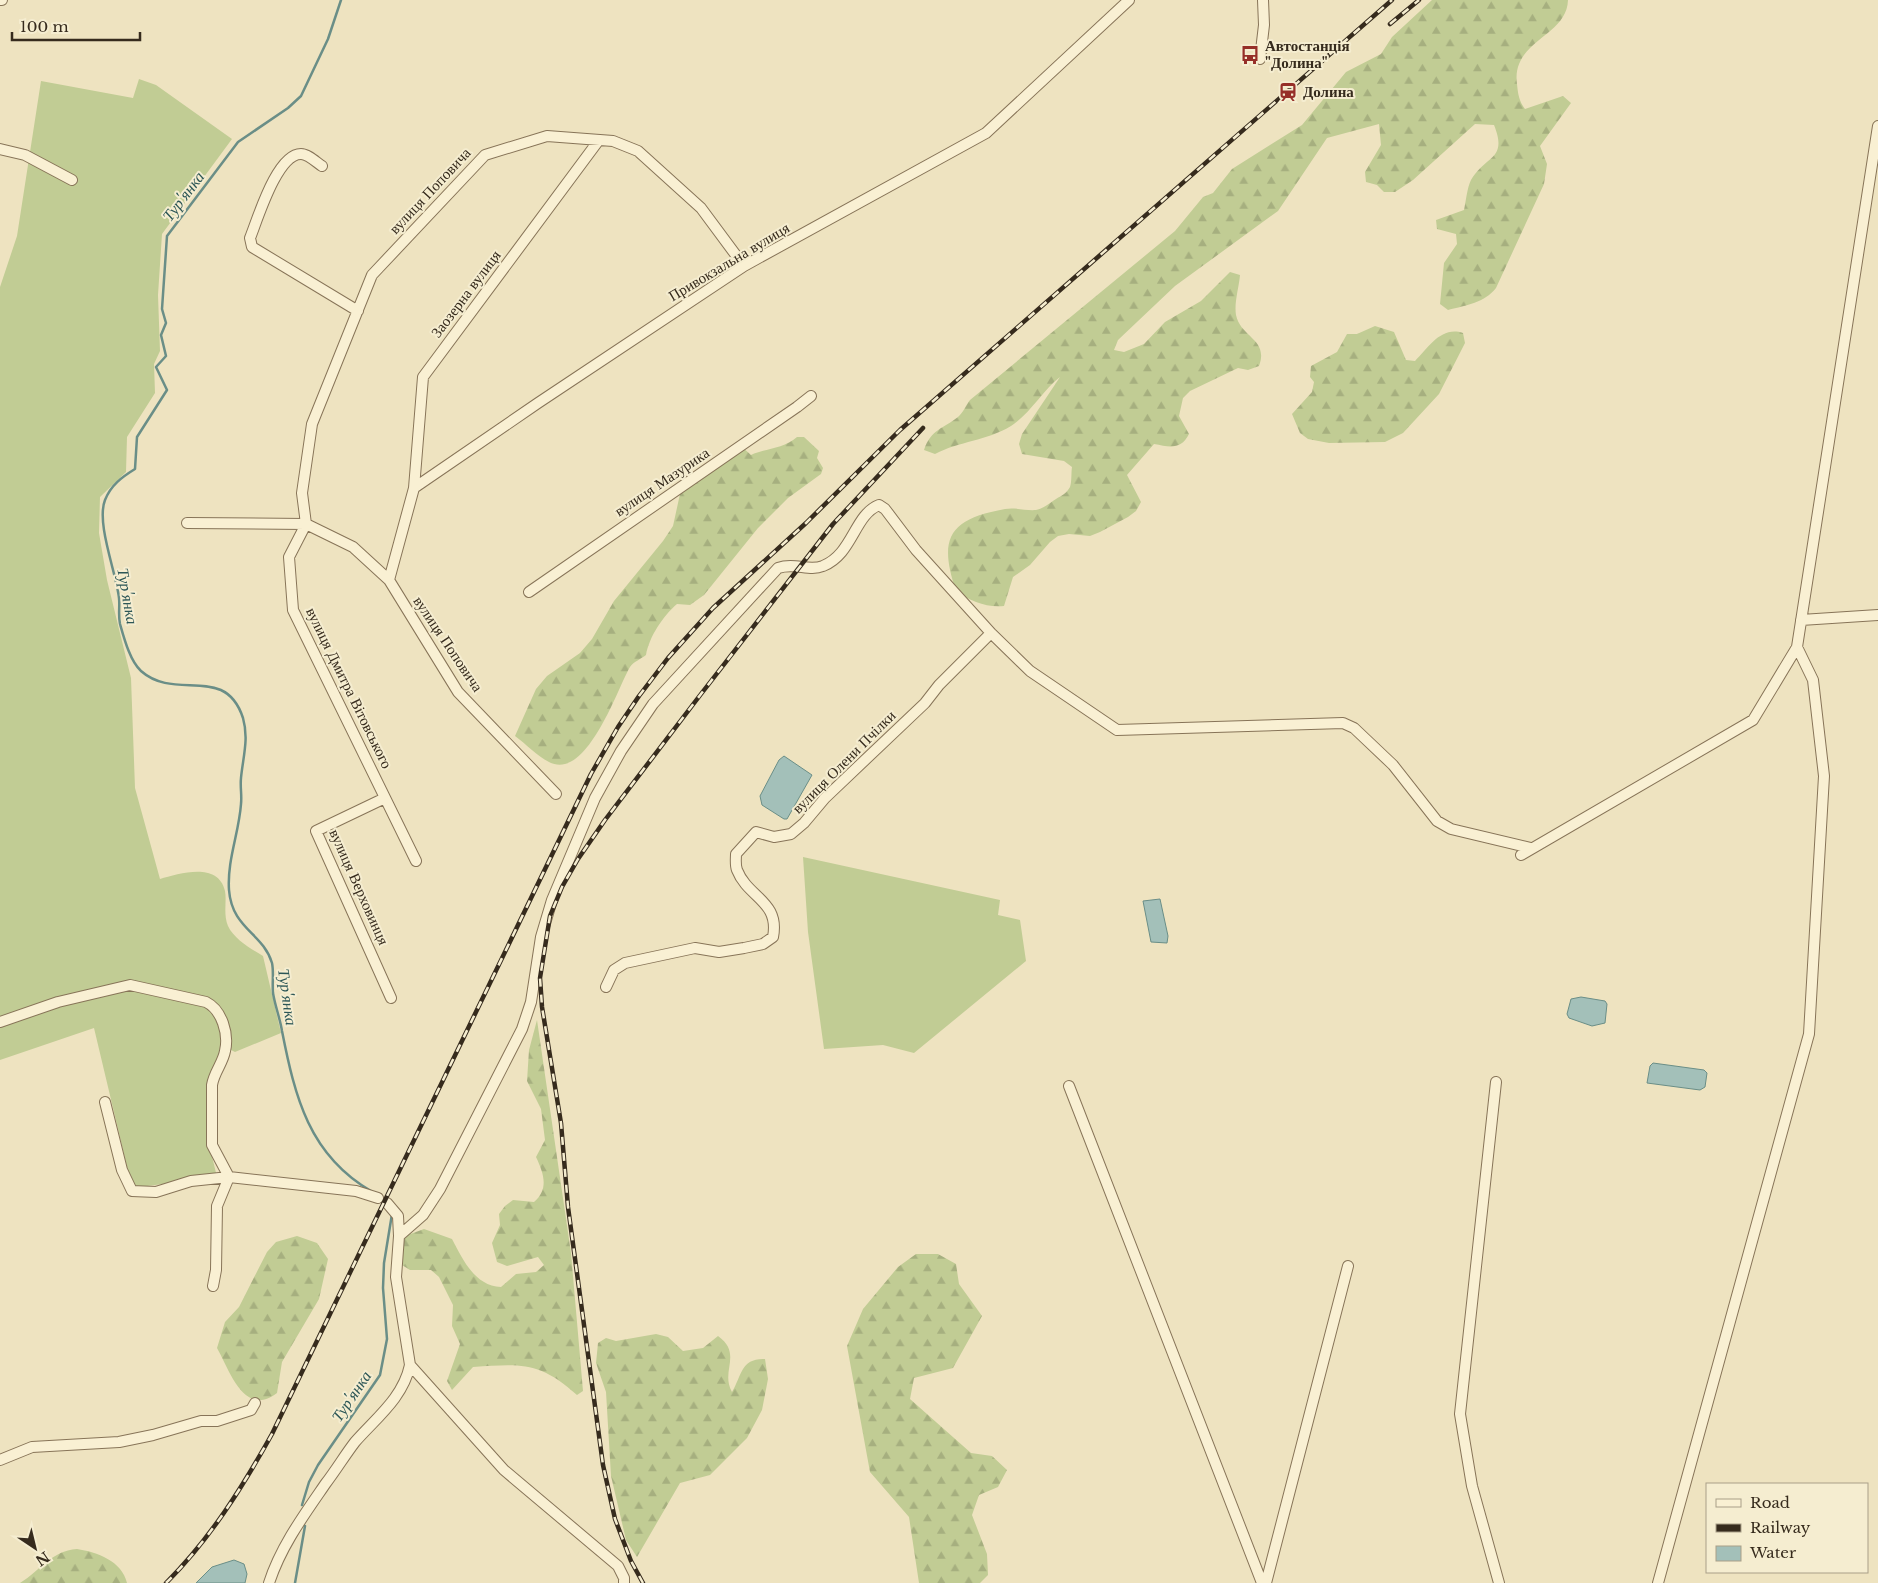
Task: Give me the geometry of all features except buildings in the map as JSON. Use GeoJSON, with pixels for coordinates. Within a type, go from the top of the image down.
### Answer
{"type":"FeatureCollection","features":[{"type":"Feature","properties":{"kind":"street","name":"Привокзальна вулиця"},"geometry":{"type":"LineString","coordinates":[[414,488],[744,266],[986,133],[1129,0]]}},
{"type":"Feature","properties":{"kind":"street"},"geometry":{"type":"LineString","coordinates":[[1260,59],[1264,25],[1263,0]]}},
{"type":"Feature","properties":{"kind":"street"},"geometry":{"type":"LineString","coordinates":[[1521,855],[1752,720],[1797,647],[1878,126]]}},
{"type":"Feature","properties":{"kind":"street","name":"вулиця Поповича"},"geometry":{"type":"LineString","coordinates":[[306,524],[302,493],[312,424],[372,275],[484,155],[547,136],[613,141],[638,151],[701,208],[744,266]]}},
{"type":"Feature","properties":{"kind":"street","name":"Заозерна вулиця"},"geometry":{"type":"LineString","coordinates":[[414,488],[423,377],[599,140]]}},
{"type":"Feature","properties":{"kind":"street"},"geometry":{"type":"LineString","coordinates":[[0,149],[25,155],[72,180]]}},
{"type":"Feature","properties":{"kind":"street"},"geometry":{"type":"LineString","coordinates":[[322,166],[305,154],[299,154],[287,159],[278,171],[250,238],[252,247],[358,310]]}},
{"type":"Feature","properties":{"kind":"street","name":"вулиця Мазурика"},"geometry":{"type":"LineString","coordinates":[[529,592],[811,396]]}},
{"type":"Feature","properties":{"kind":"street"},"geometry":{"type":"LineString","coordinates":[[389,580],[414,488]]}},
{"type":"Feature","properties":{"kind":"street"},"geometry":{"type":"LineString","coordinates":[[399,1236],[422,1215],[440,1189],[522,1029],[532,1002],[540,937],[552,900],[595,798],[612,766],[653,704],[757,588],[778,568],[789,564],[810,568],[823,566],[835,558],[849,545],[870,509],[879,505],[991,633],[1030,671],[1117,730],[1343,723],[1354,728],[1393,765],[1437,821],[1451,829],[1531,848]]}},
{"type":"Feature","properties":{"kind":"street","name":"вулиця Поповича"},"geometry":{"type":"LineString","coordinates":[[187,523],[306,524],[353,547],[389,580],[458,692],[556,794]]}},
{"type":"Feature","properties":{"kind":"street","name":"вулиця Дмитра Вітовського"},"geometry":{"type":"LineString","coordinates":[[306,524],[289,556],[293,610],[416,861]]}},
{"type":"Feature","properties":{"kind":"street"},"geometry":{"type":"LineString","coordinates":[[1801,620],[1878,615]]}},
{"type":"Feature","properties":{"kind":"street","name":"вулиця Олени Пчілки"},"geometry":{"type":"LineString","coordinates":[[606,987],[614,970],[625,963],[695,948],[719,952],[744,948],[763,944],[773,937],[776,923],[770,910],[748,887],[736,868],[736,854],[756,832],[774,837],[790,834],[804,823],[825,798],[925,704],[939,685],[991,633]]}},
{"type":"Feature","properties":{"kind":"street"},"geometry":{"type":"LineString","coordinates":[[1658,1583],[1809,1034],[1824,776],[1813,680],[1797,647]]}},
{"type":"Feature","properties":{"kind":"street","name":"вулиця Верховинця"},"geometry":{"type":"LineString","coordinates":[[385,798],[316,831],[391,998]]}},
{"type":"Feature","properties":{"kind":"street"},"geometry":{"type":"LineString","coordinates":[[0,1022],[58,1002],[130,984],[206,1002],[215,1007],[222,1022],[226,1049],[214,1076],[212,1145],[229,1177]]}},
{"type":"Feature","properties":{"kind":"street"},"geometry":{"type":"LineString","coordinates":[[1496,1082],[1460,1414],[1472,1486],[1499,1583]]}},
{"type":"Feature","properties":{"kind":"street"},"geometry":{"type":"LineString","coordinates":[[1068,1086],[1264,1583]]}},
{"type":"Feature","properties":{"kind":"street"},"geometry":{"type":"LineString","coordinates":[[105,1102],[122,1170],[132,1191],[156,1192],[191,1181],[229,1177],[356,1191],[383,1200],[398,1216],[399,1236],[396,1277],[410,1365],[407,1376],[390,1406],[354,1443],[298,1523],[268,1583]]}},
{"type":"Feature","properties":{"kind":"street"},"geometry":{"type":"LineString","coordinates":[[213,1286],[216,1270],[217,1206],[229,1177]]}},
{"type":"Feature","properties":{"kind":"street"},"geometry":{"type":"LineString","coordinates":[[1264,1583],[1348,1266]]}},
{"type":"Feature","properties":{"kind":"street"},"geometry":{"type":"LineString","coordinates":[[410,1365],[504,1470],[618,1566],[624,1578],[624,1583]]}},
{"type":"Feature","properties":{"kind":"street"},"geometry":{"type":"LineString","coordinates":[[0,1460],[32,1447],[118,1442],[153,1435],[201,1421],[217,1421],[251,1410],[255,1403]]}},
{"type":"Feature","properties":{"kind":"green space"},"geometry":{"type":"Polygon","coordinates":[[[1432,0],[1568,0],[1565,12],[1559,23],[1530,48],[1522,58],[1517,69],[1518,94],[1525,109],[1563,96],[1571,103],[1540,146],[1547,164],[1544,184],[1496,288],[1486,297],[1468,305],[1448,310],[1440,304],[1444,263],[1457,244],[1456,234],[1437,229],[1436,220],[1464,210],[1471,180],[1497,151],[1498,136],[1494,125],[1475,124],[1413,180],[1395,192],[1384,192],[1377,185],[1366,182],[1365,172],[1381,145],[1379,124],[1327,138],[1278,211],[1175,286],[1118,340],[1114,350],[1124,352],[1144,344],[1165,322],[1201,301],[1230,272],[1240,275],[1236,315],[1243,329],[1260,350],[1259,366],[1248,370],[1238,368],[1190,391],[1183,398],[1179,416],[1189,434],[1179,445],[1154,444],[1127,475],[1141,502],[1136,511],[1128,517],[1090,536],[1069,534],[1058,536],[1050,542],[1030,565],[1013,577],[1004,606],[991,606],[979,603],[956,591],[948,557],[949,544],[953,534],[960,525],[986,513],[1005,509],[1038,509],[1064,494],[1070,487],[1072,467],[1064,461],[1022,454],[1019,444],[1022,434],[1060,377],[1018,421],[1002,431],[935,454],[924,450],[934,433],[953,421],[960,415],[970,400],[1175,231],[1203,197],[1213,193],[1232,169],[1302,125],[1346,72],[1381,54],[1392,37],[1432,0]]]}},
{"type":"Feature","properties":{"kind":"green space"},"geometry":{"type":"Polygon","coordinates":[[[139,79],[156,85],[232,139],[162,234],[158,295],[160,351],[154,364],[155,393],[127,437],[126,472],[100,497],[99,533],[107,580],[131,678],[135,788],[160,879],[197,872],[215,876],[221,882],[225,891],[228,926],[248,947],[263,956],[281,1033],[235,1052],[229,1049],[214,1071],[209,1144],[217,1177],[132,1188],[94,1028],[0,1060],[0,287],[17,236],[41,81],[133,98],[139,79]]]}},
{"type":"Feature","properties":{"kind":"green space"},"geometry":{"type":"Polygon","coordinates":[[[1375,326],[1394,332],[1406,360],[1415,361],[1436,339],[1448,332],[1463,333],[1465,343],[1439,394],[1403,433],[1385,442],[1329,443],[1308,439],[1300,433],[1292,414],[1312,392],[1314,382],[1310,377],[1311,366],[1337,352],[1347,334],[1357,334],[1375,326]]]}},
{"type":"Feature","properties":{"kind":"green space"},"geometry":{"type":"Polygon","coordinates":[[[797,437],[804,437],[819,451],[817,458],[823,468],[821,474],[788,498],[758,528],[704,595],[690,605],[677,604],[667,614],[653,634],[646,655],[630,667],[599,730],[588,746],[576,758],[563,764],[549,762],[515,736],[536,689],[547,676],[580,653],[592,639],[614,601],[663,541],[673,526],[680,494],[741,446],[751,455],[781,446],[797,437]]]}},
{"type":"Feature","properties":{"kind":"green space"},"geometry":{"type":"Polygon","coordinates":[[[803,857],[1000,900],[998,915],[1020,920],[1026,961],[914,1053],[883,1045],[824,1049],[808,932],[803,857]]]}},
{"type":"Feature","properties":{"kind":"green space"},"geometry":{"type":"Polygon","coordinates":[[[537,1020],[571,1253],[583,1391],[577,1395],[564,1384],[540,1370],[504,1365],[473,1367],[452,1390],[447,1381],[460,1344],[452,1326],[453,1305],[439,1277],[431,1270],[410,1270],[402,1265],[400,1255],[405,1236],[424,1229],[452,1239],[465,1263],[477,1277],[492,1286],[501,1287],[516,1274],[536,1272],[544,1265],[538,1257],[507,1266],[497,1262],[492,1243],[500,1225],[499,1214],[505,1206],[513,1200],[534,1202],[542,1192],[543,1175],[536,1157],[545,1140],[541,1109],[527,1081],[529,1050],[537,1020]]]}},
{"type":"Feature","properties":{"kind":"green space"},"geometry":{"type":"Polygon","coordinates":[[[297,1236],[317,1243],[328,1259],[319,1299],[282,1362],[277,1393],[265,1399],[256,1400],[247,1396],[239,1388],[217,1348],[225,1322],[239,1307],[267,1252],[276,1242],[297,1236]]]}},
{"type":"Feature","properties":{"kind":"green space"},"geometry":{"type":"Polygon","coordinates":[[[916,1254],[938,1254],[956,1264],[959,1284],[982,1316],[953,1368],[914,1378],[910,1399],[971,1453],[992,1456],[1007,1470],[998,1487],[979,1495],[972,1515],[987,1554],[988,1575],[980,1583],[919,1583],[909,1517],[870,1472],[847,1346],[863,1309],[898,1267],[916,1254]]]}},
{"type":"Feature","properties":{"kind":"green space"},"geometry":{"type":"Polygon","coordinates":[[[656,1334],[668,1337],[683,1351],[703,1348],[718,1336],[729,1349],[728,1377],[732,1392],[743,1369],[751,1361],[765,1359],[768,1379],[762,1410],[747,1438],[710,1475],[680,1483],[637,1557],[626,1540],[611,1476],[606,1392],[596,1363],[598,1343],[606,1338],[616,1341],[656,1334]]]}},
{"type":"Feature","properties":{"kind":"green space"},"geometry":{"type":"Polygon","coordinates":[[[77,1549],[93,1552],[114,1563],[124,1575],[127,1583],[20,1583],[53,1557],[60,1553],[77,1549]]]}},
{"type":"Feature","properties":{"kind":"water"},"geometry":{"type":"Polygon","coordinates":[[[784,756],[812,775],[787,819],[762,805],[760,796],[779,760],[784,756]]]}},
{"type":"Feature","properties":{"kind":"water"},"geometry":{"type":"Polygon","coordinates":[[[1160,899],[1168,936],[1167,943],[1151,942],[1143,901],[1160,899]]]}},
{"type":"Feature","properties":{"kind":"water"},"geometry":{"type":"Polygon","coordinates":[[[1581,997],[1605,1001],[1607,1004],[1605,1023],[1592,1026],[1569,1018],[1567,1014],[1571,999],[1581,997]]]}},
{"type":"Feature","properties":{"kind":"water"},"geometry":{"type":"Polygon","coordinates":[[[1653,1063],[1704,1070],[1707,1073],[1705,1087],[1700,1090],[1647,1083],[1650,1066],[1653,1063]]]}},
{"type":"Feature","properties":{"kind":"water"},"geometry":{"type":"Polygon","coordinates":[[[234,1560],[244,1564],[247,1574],[245,1583],[196,1583],[212,1567],[234,1560]]]}},
{"type":"Feature","properties":{"kind":"waterway","name":"Тур'янка"},"geometry":{"type":"LineString","coordinates":[[341,0],[328,39],[301,96],[288,108],[238,142],[167,236],[162,309],[166,323],[161,335],[166,356],[156,367],[167,390],[137,437],[135,469],[117,482],[107,495],[103,510],[103,521],[119,598],[120,624],[128,649],[137,667],[155,680],[169,684],[212,687],[224,692],[235,701],[243,718],[246,741],[241,781],[241,804],[231,857],[229,879],[231,903],[242,922],[262,944],[272,963],[274,998],[293,1079],[308,1122],[319,1142],[333,1160],[350,1176],[371,1191]]}},
{"type":"Feature","properties":{"kind":"waterway","name":"Тур'янка"},"geometry":{"type":"LineString","coordinates":[[302,1505],[309,1482],[318,1465],[380,1375],[387,1339],[383,1288],[384,1263],[392,1214]]}},
{"type":"Feature","properties":{"kind":"waterway","name":"Тур'янка"},"geometry":{"type":"LineString","coordinates":[[295,1583],[305,1526]]}},
{"type":"Feature","properties":{"kind":"railway"},"geometry":{"type":"LineString","coordinates":[[166,1583],[211,1531],[249,1474],[272,1434],[591,774],[618,727],[668,658],[713,608],[806,523],[900,430],[1392,0]]}},
{"type":"Feature","properties":{"kind":"railway"},"geometry":{"type":"LineString","coordinates":[[1390,24],[1419,0]]}},
{"type":"Feature","properties":{"kind":"railway"},"geometry":{"type":"LineString","coordinates":[[643,1583],[631,1561],[615,1519],[603,1465],[568,1207],[561,1123],[542,1007],[540,978],[550,916],[562,887],[578,859],[605,820],[701,694],[833,524],[923,428]]}},
{"type":"Feature","properties":{"kind":"place","name":"Автостанція \"Долина\""},"geometry":{"type":"Point","coordinates":[1250,55]}},
{"type":"Feature","properties":{"kind":"place","name":"Долина"},"geometry":{"type":"Point","coordinates":[1288,92]}}]}
